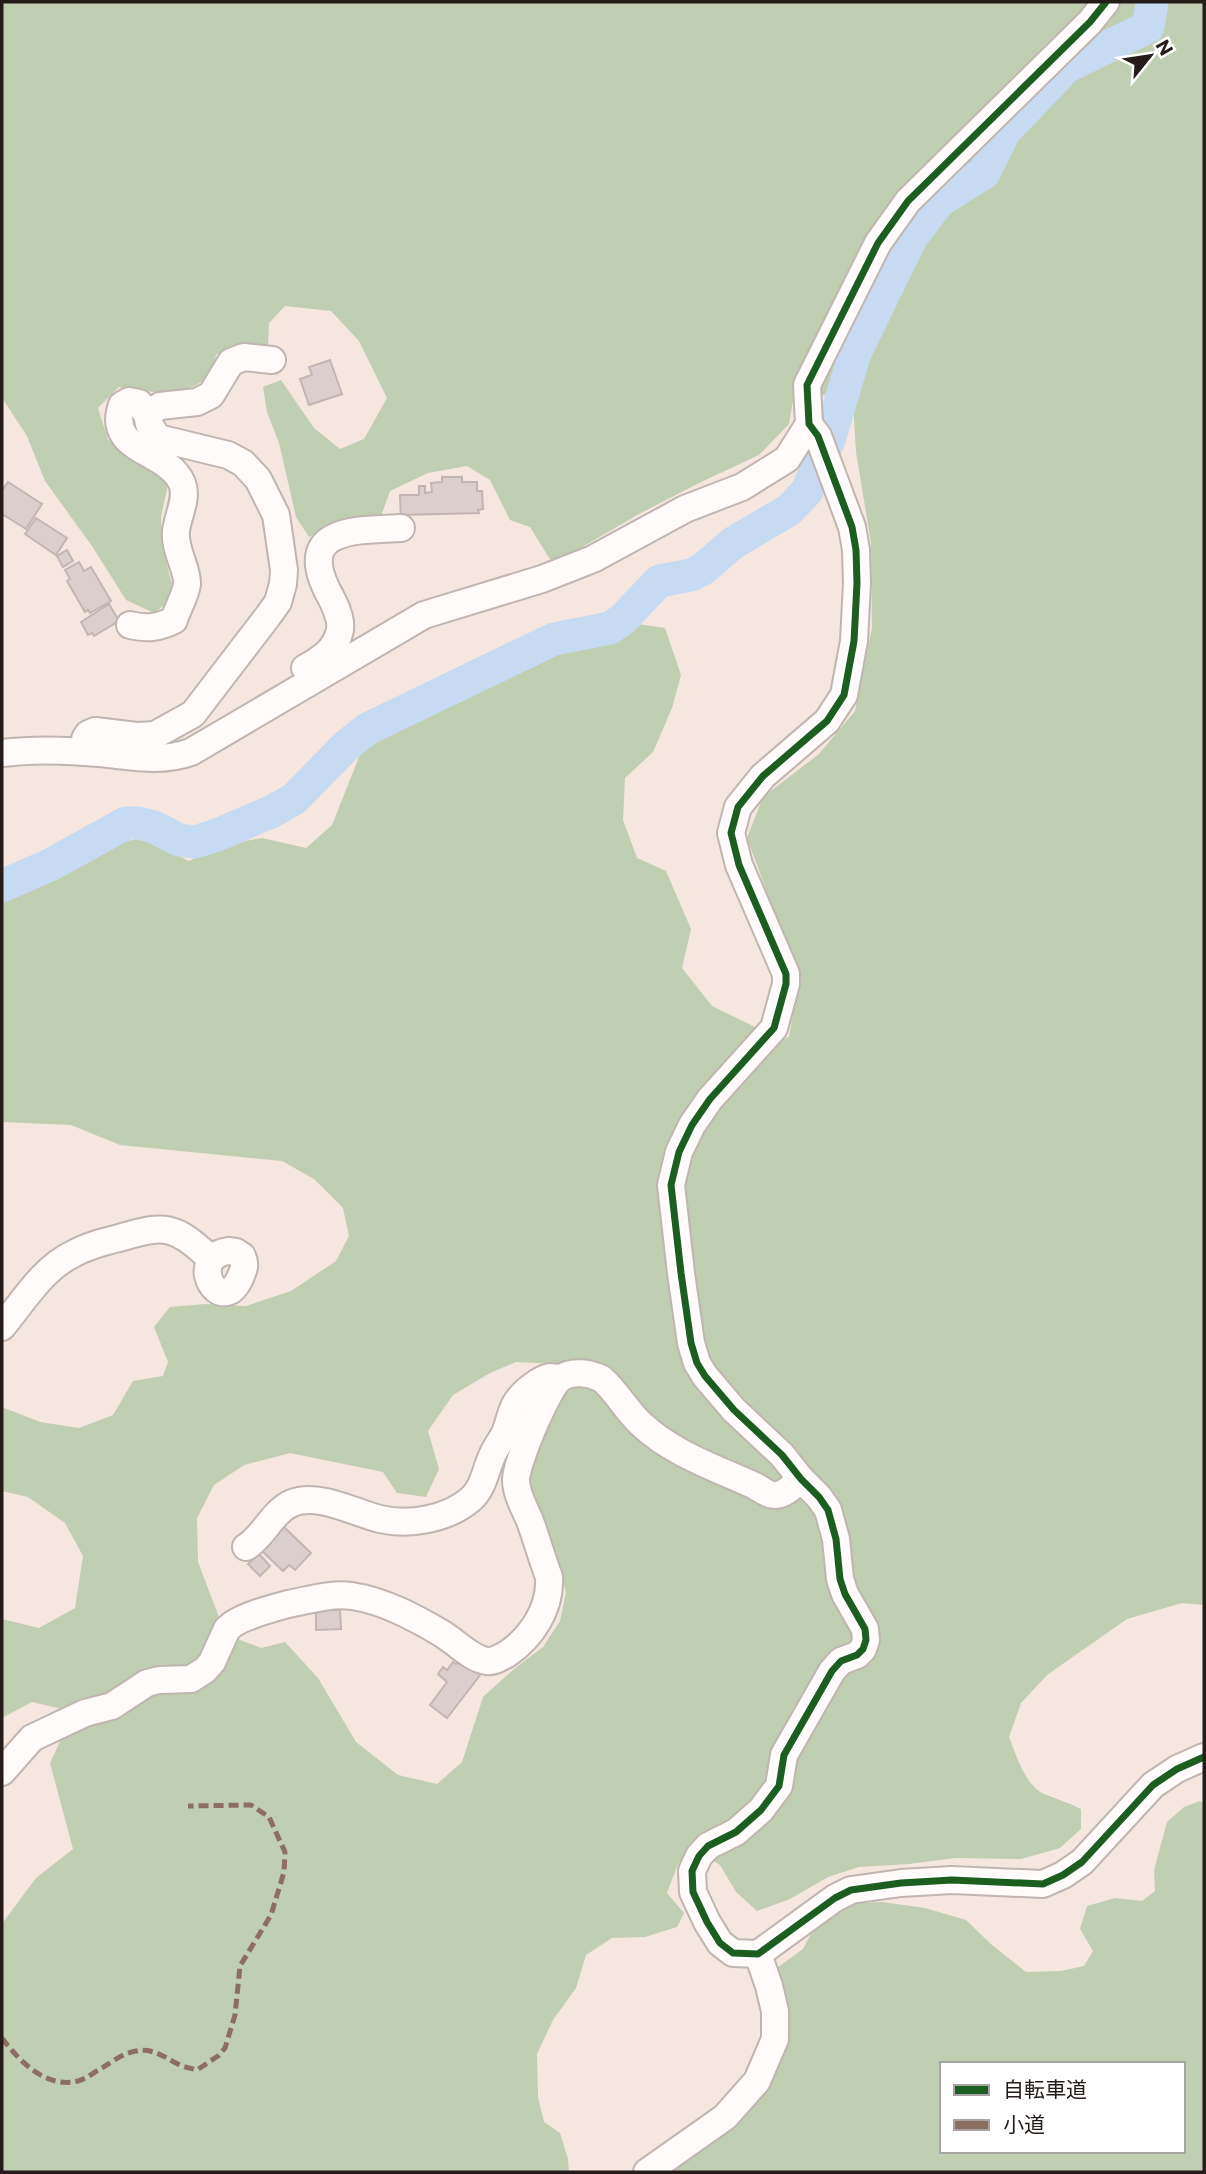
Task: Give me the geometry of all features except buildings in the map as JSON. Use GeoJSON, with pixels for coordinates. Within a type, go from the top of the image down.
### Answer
{"type":"FeatureCollection","features":[{"type":"Feature","properties":{"kind":"street"},"geometry":{"type":"LineString","coordinates":[[2,752],[51,750],[157,759],[176,757],[203,746],[424,615],[542,579],[593,559],[685,509],[742,486],[788,459],[809,424],[807,385],[878,243],[908,201],[1090,22],[1107,2]]}},
{"type":"Feature","properties":{"kind":"street"},"geometry":{"type":"LineString","coordinates":[[147,414],[160,406],[197,402],[211,395],[231,362],[244,357],[272,359]]}},
{"type":"Feature","properties":{"kind":"street"},"geometry":{"type":"LineString","coordinates":[[85,752],[85,739],[95,731],[138,736],[155,735],[193,715],[278,602],[283,584],[284,570],[276,515],[258,479],[243,463],[228,455],[158,438],[139,403],[129,401],[122,405],[118,423],[127,441],[167,464],[183,485],[184,498],[176,532],[177,549],[187,583],[174,620],[161,627],[130,625]]}},
{"type":"Feature","properties":{"kind":"street"},"geometry":{"type":"LineString","coordinates":[[809,424],[818,436],[852,527],[857,583],[854,640],[844,695],[827,721],[763,776],[738,807],[731,833],[739,865],[786,974],[786,984],[774,1028],[710,1099],[692,1125],[678,1152],[671,1185],[682,1284],[691,1343],[697,1363],[734,1410],[782,1455],[828,1510],[836,1539],[840,1579],[845,1594],[865,1629],[866,1640],[857,1655],[841,1661],[832,1671],[784,1755],[779,1786],[761,1810],[736,1832],[708,1846],[699,1856],[692,1871],[693,1892],[706,1922],[720,1943],[733,1953],[758,1954],[850,1890],[952,1880],[1044,1884],[1082,1862],[1153,1785],[1177,1769],[1204,1757]]}},
{"type":"Feature","properties":{"kind":"street"},"geometry":{"type":"LineString","coordinates":[[287,697],[285,690],[290,677],[332,649],[340,628],[335,606],[321,578],[318,562],[321,548],[331,539],[352,530],[401,528]]}},
{"type":"Feature","properties":{"kind":"street"},"geometry":{"type":"LineString","coordinates":[[2,1327],[23,1298],[48,1272],[71,1254],[100,1243],[148,1229],[165,1230],[181,1234],[211,1259]]}},
{"type":"Feature","properties":{"kind":"street"},"geometry":{"type":"LineString","coordinates":[[2,1772],[32,1738],[85,1713],[112,1706],[147,1683],[191,1679],[212,1662],[227,1629],[233,1624],[278,1607],[324,1596],[351,1596],[398,1609],[478,1658],[490,1661],[500,1658],[518,1646],[532,1630],[547,1602],[549,1577],[516,1481],[525,1447],[552,1386],[561,1378],[583,1373],[602,1379],[639,1422],[660,1439],[724,1474],[768,1494],[776,1496],[783,1493],[801,1479]]}},
{"type":"Feature","properties":{"kind":"street"},"geometry":{"type":"LineString","coordinates":[[246,1547],[254,1542],[279,1512],[292,1503],[305,1500],[334,1504],[380,1519],[422,1520],[444,1514],[471,1499],[481,1486],[491,1456],[505,1433],[516,1403],[526,1392],[549,1377],[561,1378]]}},
{"type":"Feature","properties":{"kind":"street"},"geometry":{"type":"LineString","coordinates":[[647,2172],[725,2117],[757,2081],[775,2039],[775,2011],[758,1954]]}},
{"type":"Feature","properties":{"kind":"green space"},"geometry":{"type":"Polygon","coordinates":[[[2,2],[1204,2],[1204,1605],[1182,1603],[1127,1619],[1047,1675],[1021,1703],[1009,1737],[1026,1777],[1037,1790],[1081,1809],[1081,1829],[1060,1848],[1021,1859],[956,1858],[859,1867],[828,1877],[790,1899],[757,1911],[736,1892],[720,1865],[695,1850],[678,1864],[667,1893],[684,1913],[677,1927],[645,1937],[612,1938],[586,1955],[576,1988],[553,2020],[537,2054],[538,2097],[544,2122],[560,2133],[569,2172],[2,2172],[2,1922],[36,1878],[73,1849],[50,1763],[63,1735],[58,1708],[32,1702],[2,1718],[2,1619],[39,1628],[75,1608],[83,1556],[65,1523],[28,1497],[2,1491],[2,1407],[40,1422],[79,1428],[113,1415],[133,1381],[163,1376],[168,1362],[154,1327],[170,1307],[205,1304],[246,1306],[291,1291],[336,1261],[349,1236],[343,1208],[314,1179],[282,1161],[120,1145],[71,1125],[2,1122],[2,892],[73,871],[112,844],[142,838],[189,861],[219,846],[262,838],[306,848],[332,825],[367,737],[440,710],[513,673],[573,647],[614,637],[638,624],[665,628],[681,675],[672,708],[653,752],[625,778],[623,820],[637,858],[666,871],[691,929],[682,968],[712,1006],[757,1028],[775,1041],[789,1037],[799,979],[747,838],[763,797],[819,754],[855,711],[872,628],[871,543],[856,452],[853,401],[795,389],[789,424],[759,455],[639,514],[553,564],[530,527],[510,520],[490,480],[467,466],[428,473],[390,491],[380,519],[344,522],[309,537],[296,517],[279,443],[267,412],[263,387],[281,380],[314,428],[340,449],[364,439],[387,398],[359,341],[331,311],[285,306],[269,323],[268,346],[235,345],[216,355],[212,371],[204,380],[182,390],[156,392],[119,387],[98,408],[108,440],[130,452],[168,485],[161,516],[162,544],[175,597],[154,613],[126,600],[92,546],[45,481],[27,436],[2,398],[2,2]],[[516,1362],[490,1373],[453,1395],[428,1431],[439,1469],[426,1497],[397,1493],[383,1472],[290,1453],[244,1465],[214,1485],[197,1518],[198,1562],[220,1620],[240,1640],[261,1648],[285,1642],[318,1678],[356,1742],[398,1775],[437,1784],[462,1762],[483,1697],[543,1647],[560,1621],[566,1592],[555,1551],[536,1506],[529,1474],[562,1396],[577,1386],[558,1364],[516,1362]]]}},
{"type":"Feature","properties":{"kind":"green space"},"geometry":{"type":"Polygon","coordinates":[[[1200,1801],[1204,1804],[1204,2172],[673,2172],[701,2146],[732,2125],[782,1985],[777,1968],[803,1949],[818,1920],[844,1904],[882,1902],[925,1908],[966,1920],[1026,1972],[1061,1971],[1084,1966],[1093,1951],[1080,1929],[1087,1906],[1115,1898],[1142,1901],[1155,1891],[1154,1870],[1167,1822],[1184,1807],[1200,1801]]]}},
{"type":"Feature","properties":{"kind":"waterway"},"geometry":{"type":"LineString","coordinates":[[2,886],[50,865],[126,823],[154,827],[179,840],[195,842],[273,811],[294,799],[346,746],[367,729],[554,639],[610,628],[623,619],[659,581],[691,575],[703,569],[733,543],[789,510],[807,491],[829,440],[855,353],[911,238],[939,201],[984,173],[1004,132],[1066,67],[1148,27],[1152,2]]}},
{"type":"Feature","properties":{"kind":"marked path"},"geometry":{"type":"LineString","coordinates":[[2,2038],[34,2071],[55,2081],[66,2082],[84,2079],[131,2052],[152,2052],[181,2066],[197,2070],[225,2048],[235,2015],[240,1966],[271,1915],[284,1872],[285,1852],[269,1817],[251,1805],[188,1806]]}},
{"type":"Feature","properties":{"kind":"cycle path"},"geometry":{"type":"LineString","coordinates":[[1106,2],[1090,22],[908,201],[878,243],[807,385],[809,424],[818,436],[852,527],[857,583],[854,641],[844,695],[827,721],[763,776],[738,807],[731,833],[739,865],[786,974],[786,984],[774,1028],[710,1099],[692,1125],[679,1152],[671,1185],[691,1343],[697,1363],[734,1410],[782,1455],[828,1510],[836,1539],[840,1579],[845,1594],[865,1629],[866,1640],[857,1655],[841,1661],[832,1671],[784,1755],[779,1786],[761,1810],[736,1832],[708,1846],[699,1856],[692,1871],[693,1892],[720,1943],[733,1953],[758,1954],[835,1898],[851,1890],[952,1880],[1043,1884],[1082,1862],[1153,1785],[1177,1769],[1204,1757]]}}]}
